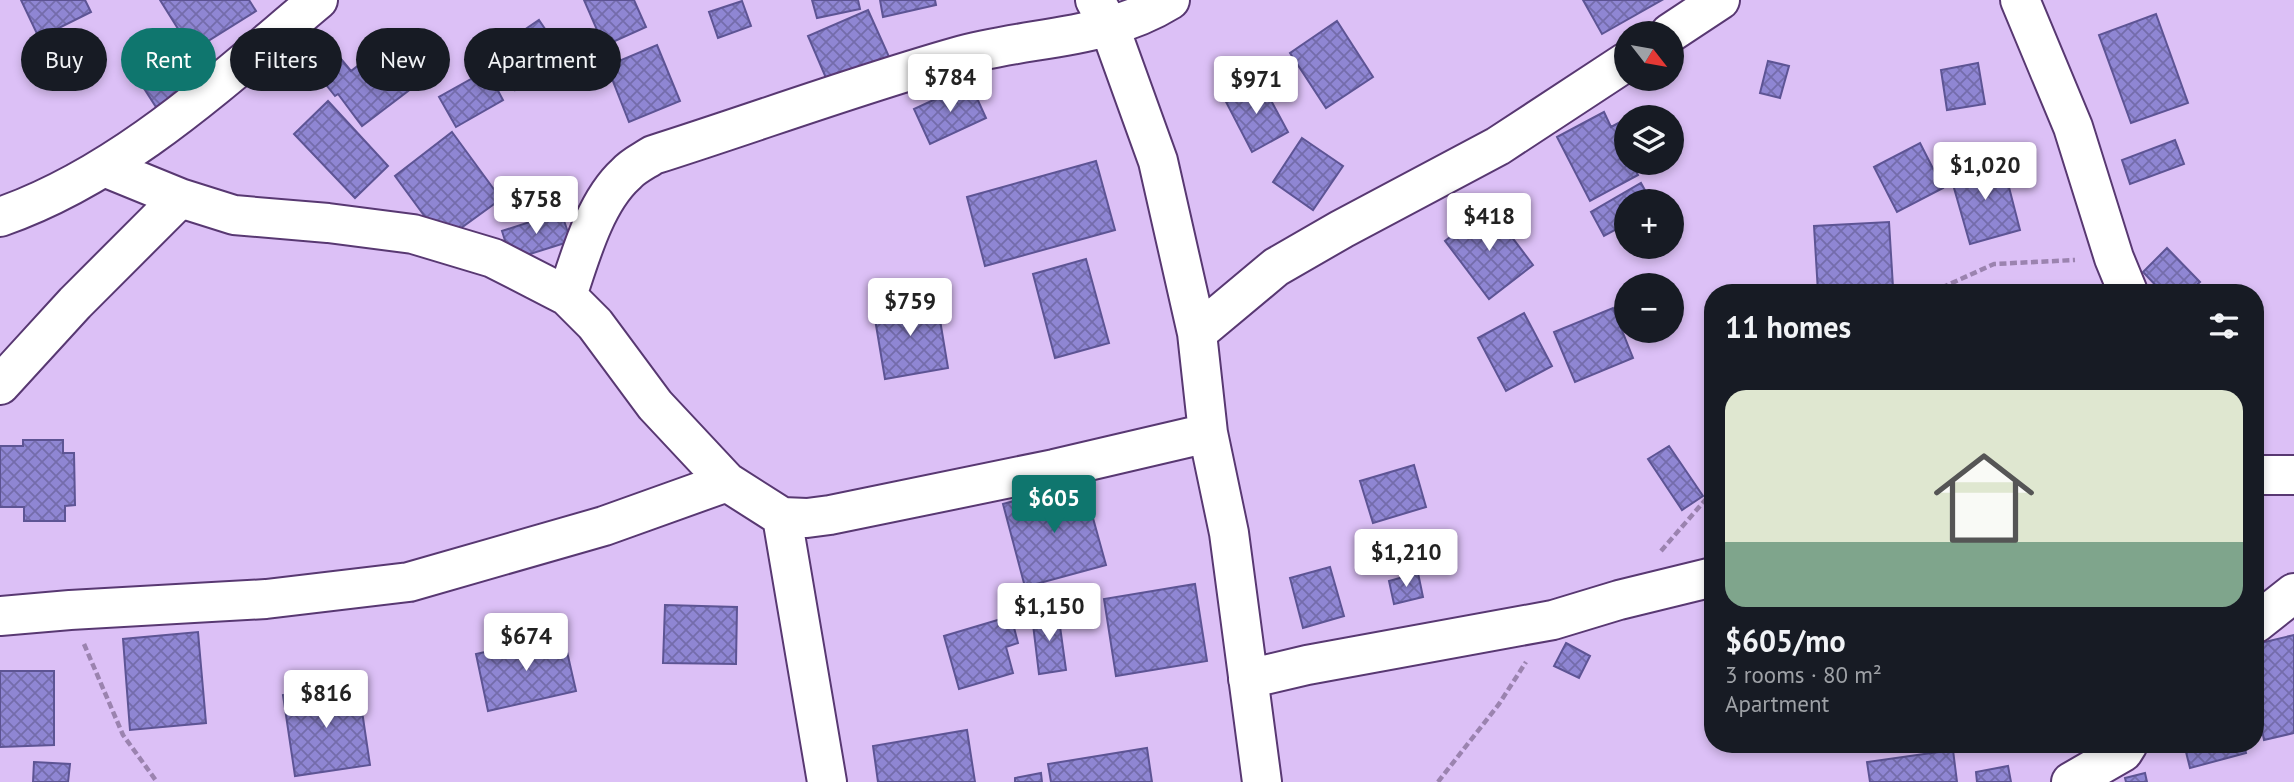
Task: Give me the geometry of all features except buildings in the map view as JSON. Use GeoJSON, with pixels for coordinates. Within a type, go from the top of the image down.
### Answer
{"type":"FeatureCollection","features":[{"type":"Feature","properties":{"kind":"street"},"geometry":{"type":"LineString","coordinates":[[0,217],[36,204],[104,167],[201,97],[318,0]]}},
{"type":"Feature","properties":{"kind":"street"},"geometry":{"type":"LineString","coordinates":[[567,296],[587,238],[606,200],[625,174],[653,155],[958,56],[1102,14],[1153,10],[1170,0]]}},
{"type":"Feature","properties":{"kind":"street"},"geometry":{"type":"LineString","coordinates":[[1684,24],[1720,0]]}},
{"type":"Feature","properties":{"kind":"street"},"geometry":{"type":"LineString","coordinates":[[2020,0],[2073,127],[2121,275]]}},
{"type":"Feature","properties":{"kind":"street"},"geometry":{"type":"LineString","coordinates":[[1102,14],[1158,161],[1196,333],[1208,433],[1229,533],[1262,782]]}},
{"type":"Feature","properties":{"kind":"street"},"geometry":{"type":"LineString","coordinates":[[1196,333],[1276,267],[1498,146],[1614,70]]}},
{"type":"Feature","properties":{"kind":"street"},"geometry":{"type":"LineString","coordinates":[[104,167],[180,198],[234,215],[413,234],[493,258],[567,296],[595,324],[655,405],[727,482],[782,517],[830,516],[1054,469],[1208,433]]}},
{"type":"Feature","properties":{"kind":"street"},"geometry":{"type":"LineString","coordinates":[[0,385],[75,303],[180,198]]}},
{"type":"Feature","properties":{"kind":"street"},"geometry":{"type":"LineString","coordinates":[[2264,475],[2294,475]]}},
{"type":"Feature","properties":{"kind":"street"},"geometry":{"type":"LineString","coordinates":[[0,616],[266,599],[409,582],[604,526],[727,482]]}},
{"type":"Feature","properties":{"kind":"street"},"geometry":{"type":"LineString","coordinates":[[782,517],[827,782]]}},
{"type":"Feature","properties":{"kind":"street"},"geometry":{"type":"LineString","coordinates":[[1248,679],[1307,665],[1553,620],[1704,579]]}},
{"type":"Feature","properties":{"kind":"street"},"geometry":{"type":"LineString","coordinates":[[2264,617],[2294,593]]}},
{"type":"Feature","properties":{"kind":"street"},"geometry":{"type":"LineString","coordinates":[[2071,782],[2121,753]]}},
{"type":"Feature","properties":{"kind":"path"},"geometry":{"type":"LineString","coordinates":[[1950,284],[1994,264],[2121,275]]}},
{"type":"Feature","properties":{"kind":"path"},"geometry":{"type":"LineString","coordinates":[[1619,600],[1704,501]]}},
{"type":"Feature","properties":{"kind":"path"},"geometry":{"type":"LineString","coordinates":[[70,610],[123,735],[157,782]]}},
{"type":"Feature","properties":{"kind":"path"},"geometry":{"type":"LineString","coordinates":[[1438,782],[1499,704],[1553,620]]}}]}
